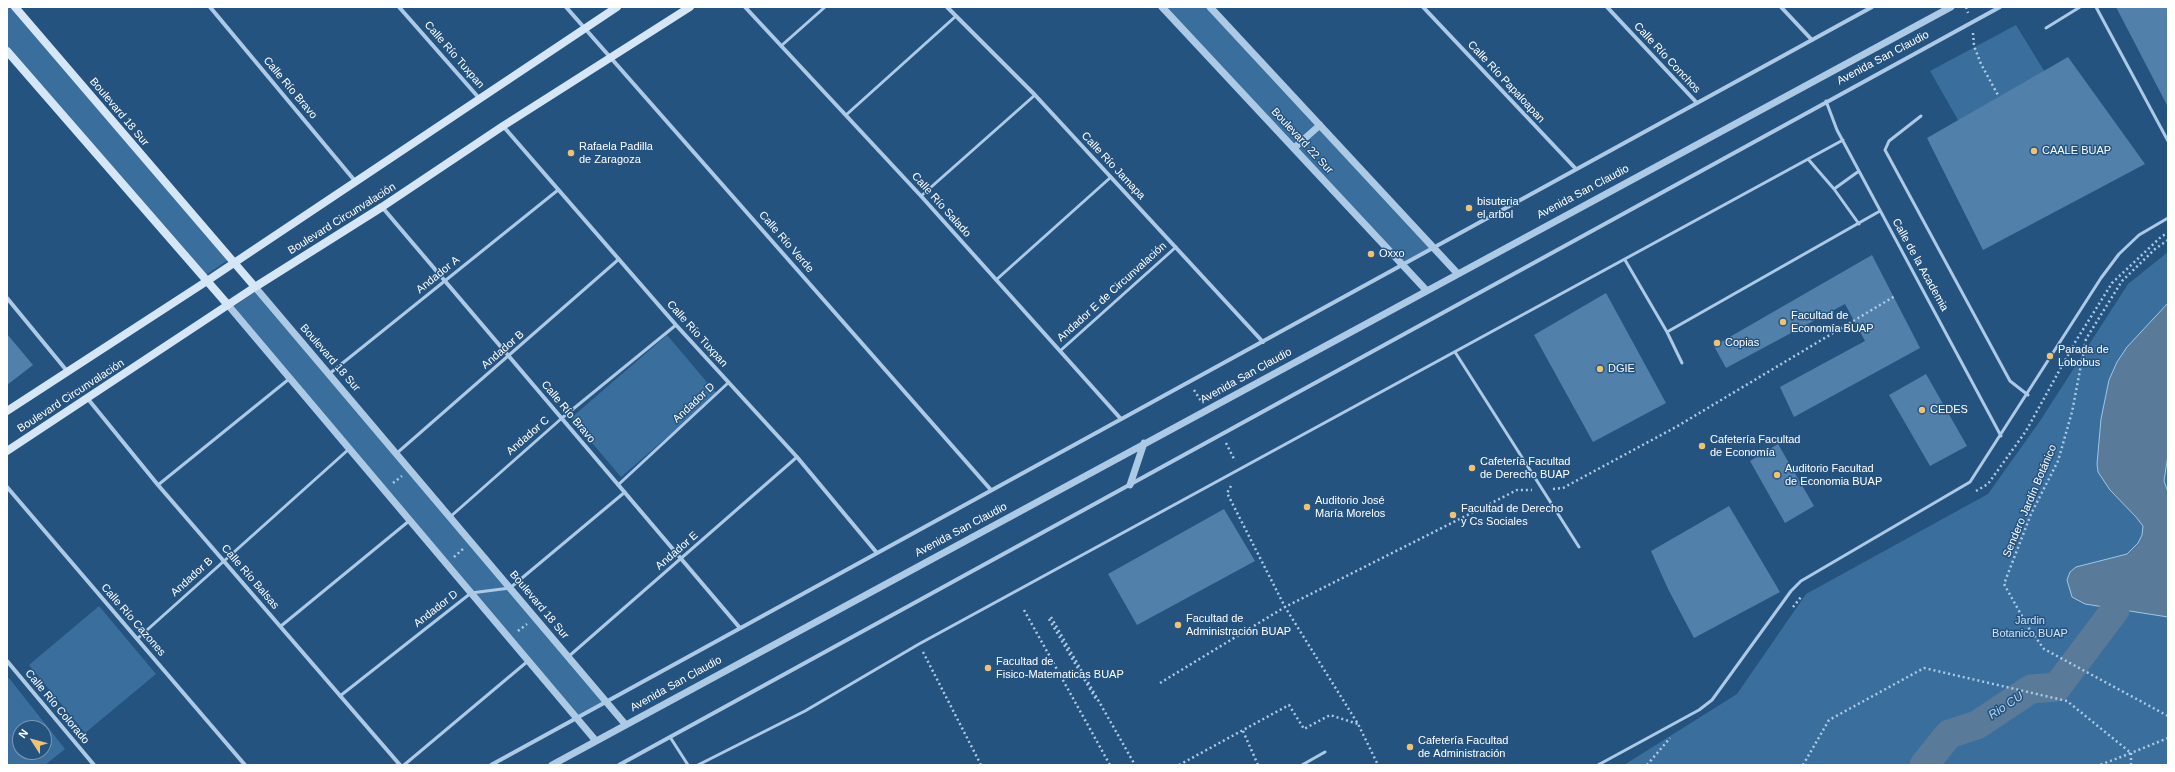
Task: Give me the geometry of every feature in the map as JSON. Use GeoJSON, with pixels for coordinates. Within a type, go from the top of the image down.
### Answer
{"type":"FeatureCollection","features":[{"type":"Feature","properties":{"kind":"main road","name":"Boulevard 18 Sur"},"geometry":{"type":"LineString","coordinates":[[15,7],[255,287]]}},
{"type":"Feature","properties":{"kind":"main road","name":"Boulevard Circunvalación"},"geometry":{"type":"LineString","coordinates":[[7,410],[207,281],[617,7]]}},
{"type":"Feature","properties":{"kind":"main road","name":"Boulevard Circunvalación"},"geometry":{"type":"LineString","coordinates":[[7,451],[88,399],[255,287],[382,207],[503,126],[690,7]]}},
{"type":"Feature","properties":{"kind":"main road"},"geometry":{"type":"LineString","coordinates":[[7,51],[228,306]]}},
{"type":"Feature","properties":{"kind":"street","name":"Calle Río Bravo"},"geometry":{"type":"LineString","coordinates":[[210,7],[356,181]]}},
{"type":"Feature","properties":{"kind":"street","name":"Calle Río Tuxpan"},"geometry":{"type":"LineString","coordinates":[[399,7],[479,98]]}},
{"type":"Feature","properties":{"kind":"street","name":"Calle Río Verde"},"geometry":{"type":"LineString","coordinates":[[566,7],[991,490]]}},
{"type":"Feature","properties":{"kind":"street","name":"Calle Río Salado"},"geometry":{"type":"LineString","coordinates":[[745,7],[921,196],[1121,419]]}},
{"type":"Feature","properties":{"kind":"street","name":"Calle Río Jamapa"},"geometry":{"type":"LineString","coordinates":[[946,7],[1035,95],[1263,342]]}},
{"type":"Feature","properties":{"kind":"street","name":"Boulevard 22 Sur"},"geometry":{"type":"LineString","coordinates":[[1162,7],[1426,290]]}},
{"type":"Feature","properties":{"kind":"street"},"geometry":{"type":"LineString","coordinates":[[1210,7],[1457,273]]}},
{"type":"Feature","properties":{"kind":"street","name":"Calle Río Papaloapan"},"geometry":{"type":"LineString","coordinates":[[1423,7],[1576,169]]}},
{"type":"Feature","properties":{"kind":"street","name":"Calle Río Conchos"},"geometry":{"type":"LineString","coordinates":[[1607,7],[1697,103]]}},
{"type":"Feature","properties":{"kind":"street"},"geometry":{"type":"LineString","coordinates":[[1781,7],[1812,40]]}},
{"type":"Feature","properties":{"kind":"street","name":"Avenida San Claudio"},"geometry":{"type":"LineString","coordinates":[[491,765],[1872,7]]}},
{"type":"Feature","properties":{"kind":"street","name":"Avenida San Claudio"},"geometry":{"type":"LineString","coordinates":[[552,765],[1457,273],[1951,7]]}},
{"type":"Feature","properties":{"kind":"street","name":"Avenida San Claudio"},"geometry":{"type":"LineString","coordinates":[[619,765],[1826,101],[2000,7]]}},
{"type":"Feature","properties":{"kind":"street"},"geometry":{"type":"LineString","coordinates":[[1294,148],[1320,125]]}},
{"type":"Feature","properties":{"kind":"street","name":"Calle Río Tuxpan"},"geometry":{"type":"LineString","coordinates":[[503,126],[676,326],[797,458],[877,553]]}},
{"type":"Feature","properties":{"kind":"street","name":"Calle Río Bravo"},"geometry":{"type":"LineString","coordinates":[[382,207],[740,628]]}},
{"type":"Feature","properties":{"kind":"street","name":"Boulevard 18 Sur"},"geometry":{"type":"LineString","coordinates":[[255,287],[625,724]]}},
{"type":"Feature","properties":{"kind":"street"},"geometry":{"type":"LineString","coordinates":[[7,298],[67,371]]}},
{"type":"Feature","properties":{"kind":"street"},"geometry":{"type":"LineString","coordinates":[[228,306],[596,741]]}},
{"type":"Feature","properties":{"kind":"street","name":"Calle Río Balsas"},"geometry":{"type":"LineString","coordinates":[[88,399],[158,485],[400,765]]}},
{"type":"Feature","properties":{"kind":"street"},"geometry":{"type":"LineString","coordinates":[[1130,485],[1144,443]]}},
{"type":"Feature","properties":{"kind":"street","name":"Calle Río Cazones"},"geometry":{"type":"LineString","coordinates":[[7,487],[245,765]]}},
{"type":"Feature","properties":{"kind":"street","name":"Calle Río Colorado"},"geometry":{"type":"LineString","coordinates":[[7,661],[94,765]]}},
{"type":"Feature","properties":{"kind":"lane"},"geometry":{"type":"LineString","coordinates":[[781,46],[825,7]]}},
{"type":"Feature","properties":{"kind":"lane"},"geometry":{"type":"LineString","coordinates":[[2046,28],[2080,7]]}},
{"type":"Feature","properties":{"kind":"lane"},"geometry":{"type":"LineString","coordinates":[[2096,7],[2168,141]]}},
{"type":"Feature","properties":{"kind":"lane"},"geometry":{"type":"LineString","coordinates":[[846,115],[956,16]]}},
{"type":"Feature","properties":{"kind":"lane"},"geometry":{"type":"LineString","coordinates":[[921,196],[1035,95]]}},
{"type":"Feature","properties":{"kind":"lane","name":"Calle de la Academia"},"geometry":{"type":"LineString","coordinates":[[1826,101],[1837,130],[2001,436]]}},
{"type":"Feature","properties":{"kind":"lane"},"geometry":{"type":"LineString","coordinates":[[1921,116],[1889,141],[1885,145],[1885,150],[2010,382],[2028,394]]}},
{"type":"Feature","properties":{"kind":"lane"},"geometry":{"type":"LineString","coordinates":[[698,765],[805,710],[919,644],[1843,140]]}},
{"type":"Feature","properties":{"kind":"lane"},"geometry":{"type":"LineString","coordinates":[[1808,160],[1834,189],[1859,224]]}},
{"type":"Feature","properties":{"kind":"lane"},"geometry":{"type":"LineString","coordinates":[[1834,189],[1859,171]]}},
{"type":"Feature","properties":{"kind":"lane"},"geometry":{"type":"LineString","coordinates":[[996,280],[1111,177]]}},
{"type":"Feature","properties":{"kind":"lane","name":"Andador A"},"geometry":{"type":"LineString","coordinates":[[329,374],[558,190]]}},
{"type":"Feature","properties":{"kind":"lane"},"geometry":{"type":"LineString","coordinates":[[1667,332],[1880,211]]}},
{"type":"Feature","properties":{"kind":"lane"},"geometry":{"type":"LineString","coordinates":[[1598,765],[1705,706],[1712,700],[1796,585],[1962,488],[1977,473],[2101,278],[2119,254],[2139,235],[2168,218]]}},
{"type":"Feature","properties":{"kind":"lane","name":"Andador E de Circunvalación"},"geometry":{"type":"LineString","coordinates":[[1060,351],[1176,247]]}},
{"type":"Feature","properties":{"kind":"lane","name":"Andador B"},"geometry":{"type":"LineString","coordinates":[[397,454],[619,259]]}},
{"type":"Feature","properties":{"kind":"lane"},"geometry":{"type":"LineString","coordinates":[[1625,260],[1667,332],[1682,363]]}},
{"type":"Feature","properties":{"kind":"lane","name":"Andador C"},"geometry":{"type":"LineString","coordinates":[[450,517],[562,418],[676,326]]}},
{"type":"Feature","properties":{"kind":"lane"},"geometry":{"type":"LineString","coordinates":[[1455,352],[1579,547]]}},
{"type":"Feature","properties":{"kind":"lane"},"geometry":{"type":"LineString","coordinates":[[158,485],[289,379]]}},
{"type":"Feature","properties":{"kind":"lane","name":"Andador D"},"geometry":{"type":"LineString","coordinates":[[618,485],[728,383]]}},
{"type":"Feature","properties":{"kind":"lane","name":"Andador B"},"geometry":{"type":"LineString","coordinates":[[137,639],[349,449]]}},
{"type":"Feature","properties":{"kind":"lane","name":"Andador E"},"geometry":{"type":"LineString","coordinates":[[568,657],[797,458]]}},
{"type":"Feature","properties":{"kind":"lane"},"geometry":{"type":"LineString","coordinates":[[510,588],[625,492]]}},
{"type":"Feature","properties":{"kind":"lane"},"geometry":{"type":"LineString","coordinates":[[281,626],[409,521]]}},
{"type":"Feature","properties":{"kind":"lane","name":"Andador D"},"geometry":{"type":"LineString","coordinates":[[340,696],[471,593],[510,588]]}},
{"type":"Feature","properties":{"kind":"lane"},"geometry":{"type":"LineString","coordinates":[[404,765],[528,661]]}},
{"type":"Feature","properties":{"kind":"lane"},"geometry":{"type":"LineString","coordinates":[[670,737],[688,765]]}},
{"type":"Feature","properties":{"kind":"lane"},"geometry":{"type":"LineString","coordinates":[[1302,765],[1325,752]]}},
{"type":"Feature","properties":{"kind":"path"},"geometry":{"type":"LineString","coordinates":[[1966,7],[1972,22],[1974,46],[1981,64],[1999,97]]}},
{"type":"Feature","properties":{"kind":"path","name":"Sendero Jardín Botánico"},"geometry":{"type":"LineString","coordinates":[[2168,240],[2155,249],[2122,281],[2086,339],[2072,412],[2058,461],[2032,514],[2004,584],[2028,627],[2044,649],[2168,716]]}},
{"type":"Feature","properties":{"kind":"path"},"geometry":{"type":"LineString","coordinates":[[1160,683],[1285,607],[1517,490],[1563,488],[1676,427],[1895,296]]}},
{"type":"Feature","properties":{"kind":"path"},"geometry":{"type":"LineString","coordinates":[[1222,434],[1239,470],[1227,493],[1285,607],[1358,724],[1378,765]]}},
{"type":"Feature","properties":{"kind":"path"},"geometry":{"type":"LineString","coordinates":[[384,490],[410,470]]}},
{"type":"Feature","properties":{"kind":"path"},"geometry":{"type":"LineString","coordinates":[[445,563],[471,542]]}},
{"type":"Feature","properties":{"kind":"path"},"geometry":{"type":"LineString","coordinates":[[1024,610],[1110,765]]}},
{"type":"Feature","properties":{"kind":"path"},"geometry":{"type":"LineString","coordinates":[[509,638],[535,618]]}},
{"type":"Feature","properties":{"kind":"path"},"geometry":{"type":"LineString","coordinates":[[1050,618],[1134,765]]}},
{"type":"Feature","properties":{"kind":"path"},"geometry":{"type":"LineString","coordinates":[[919,644],[981,765]]}},
{"type":"Feature","properties":{"kind":"path"},"geometry":{"type":"LineString","coordinates":[[1803,765],[1829,720],[1924,668],[2067,701],[2131,753]]}},
{"type":"Feature","properties":{"kind":"path"},"geometry":{"type":"LineString","coordinates":[[1180,765],[1289,705],[1304,729],[1330,715],[1358,724]]}},
{"type":"Feature","properties":{"kind":"path"},"geometry":{"type":"LineString","coordinates":[[1243,731],[1258,765]]}},
{"type":"Feature","properties":{"kind":"path"},"geometry":{"type":"LineString","coordinates":[[2100,765],[2168,738]]}},
{"type":"Feature","properties":{"kind":"path"},"geometry":{"type":"LineString","coordinates":[[2131,753],[2131,765]]}},
{"type":"Feature","properties":{"kind":"green space"},"geometry":{"type":"Polygon","coordinates":[[[7,7],[16,7],[231,258],[203,277],[7,52],[7,7]]]}},
{"type":"Feature","properties":{"kind":"green space"},"geometry":{"type":"Polygon","coordinates":[[[1163,7],[1210,7],[1434,248],[1403,265],[1163,7]]]}},
{"type":"Feature","properties":{"kind":"green space"},"geometry":{"type":"Polygon","coordinates":[[[2016,25],[2054,87],[1966,134],[1930,71],[2016,25]]]}},
{"type":"Feature","properties":{"kind":"green space","name":"Jardin Botanico BUAP"},"geometry":{"type":"Polygon","coordinates":[[[2168,252],[2168,765],[1624,765],[1737,694],[1806,594],[1988,494],[2040,421],[2128,284],[2168,252]]]}},
{"type":"Feature","properties":{"kind":"green space"},"geometry":{"type":"Polygon","coordinates":[[[258,290],[606,702],[576,718],[230,309],[258,290]]]}},
{"type":"Feature","properties":{"kind":"green space"},"geometry":{"type":"Polygon","coordinates":[[[667,335],[717,394],[621,477],[571,418],[667,335]]]}},
{"type":"Feature","properties":{"kind":"green space"},"geometry":{"type":"Polygon","coordinates":[[[99,606],[156,674],[85,733],[29,665],[99,606]]]}},
{"type":"Feature","properties":{"kind":"green space"},"geometry":{"type":"Polygon","coordinates":[[[9,678],[42,720],[12,720],[12,760],[51,760],[45,765],[7,765],[7,680],[9,678]]]}},
{"type":"Feature","properties":{"kind":"green space"},"geometry":{"type":"Polygon","coordinates":[[[52,733],[65,749],[52,759],[52,733]]]}},
{"type":"Feature","properties":{"kind":"shaded area"},"geometry":{"type":"Polygon","coordinates":[[[2168,303],[2168,455],[2164,481],[2168,492],[2168,617],[2085,604],[2072,597],[2067,580],[2070,572],[2076,567],[2127,554],[2138,543],[2142,535],[2143,526],[2110,490],[2098,472],[2097,464],[2101,419],[2109,380],[2117,362],[2127,347],[2168,303]]]}},
{"type":"Feature","properties":{"kind":"building"},"geometry":{"type":"Polygon","coordinates":[[[2116,7],[2168,7],[2168,107],[2116,7]]]}},
{"type":"Feature","properties":{"kind":"building","name":"CAALE BUAP"},"geometry":{"type":"Polygon","coordinates":[[[2068,57],[2145,164],[1983,250],[1927,138],[2068,57]]]}},
{"type":"Feature","properties":{"kind":"building","name":"Facultad de Economía BUAP"},"geometry":{"type":"Polygon","coordinates":[[[1872,255],[1920,348],[1794,417],[1780,387],[1865,341],[1845,304],[1726,368],[1714,346],[1872,255]]]}},
{"type":"Feature","properties":{"kind":"building","name":"DGIE"},"geometry":{"type":"Polygon","coordinates":[[[1606,293],[1666,403],[1593,442],[1534,335],[1606,293]]]}},
{"type":"Feature","properties":{"kind":"building"},"geometry":{"type":"Polygon","coordinates":[[[7,334],[33,365],[7,385],[7,334]]]}},
{"type":"Feature","properties":{"kind":"building","name":"CEDES"},"geometry":{"type":"Polygon","coordinates":[[[1926,374],[1967,446],[1930,466],[1889,395],[1926,374]]]}},
{"type":"Feature","properties":{"kind":"building","name":"Auditorio Facultad de Economia BUAP"},"geometry":{"type":"Polygon","coordinates":[[[1778,444],[1814,506],[1785,523],[1750,461],[1778,444]]]}},
{"type":"Feature","properties":{"kind":"building"},"geometry":{"type":"Polygon","coordinates":[[[1729,506],[1780,592],[1694,638],[1668,589],[1651,551],[1729,506]]]}},
{"type":"Feature","properties":{"kind":"building"},"geometry":{"type":"Polygon","coordinates":[[[1224,509],[1255,561],[1137,625],[1108,574],[1224,509]]]}},
{"type":"Feature","properties":{"kind":"waterway","name":"Rio CU"},"geometry":{"type":"LineString","coordinates":[[1924,765],[1949,734],[1977,725],[2031,689],[2057,687],[2115,610]]}},
{"type":"Feature","properties":{"kind":"place","name":"CAALE BUAP"},"geometry":{"type":"Point","coordinates":[2034,151]}},
{"type":"Feature","properties":{"kind":"place","name":"Rafaela Padilla de Zaragoza"},"geometry":{"type":"Point","coordinates":[571,153]}},
{"type":"Feature","properties":{"kind":"place","name":"bisuteria el arbol"},"geometry":{"type":"Point","coordinates":[1469,208]}},
{"type":"Feature","properties":{"kind":"place","name":"Oxxo"},"geometry":{"type":"Point","coordinates":[1371,254]}},
{"type":"Feature","properties":{"kind":"place","name":"Facultad de Economía BUAP"},"geometry":{"type":"Point","coordinates":[1783,322]}},
{"type":"Feature","properties":{"kind":"place","name":"Copias"},"geometry":{"type":"Point","coordinates":[1717,343]}},
{"type":"Feature","properties":{"kind":"place","name":"Parada de Lobobus"},"geometry":{"type":"Point","coordinates":[2050,356]}},
{"type":"Feature","properties":{"kind":"place","name":"DGIE"},"geometry":{"type":"Point","coordinates":[1600,369]}},
{"type":"Feature","properties":{"kind":"place","name":"CEDES"},"geometry":{"type":"Point","coordinates":[1922,410]}},
{"type":"Feature","properties":{"kind":"place","name":"Cafetería Facultad de Economía"},"geometry":{"type":"Point","coordinates":[1702,446]}},
{"type":"Feature","properties":{"kind":"place","name":"Cafetería Facultad de Derecho BUAP"},"geometry":{"type":"Point","coordinates":[1472,468]}},
{"type":"Feature","properties":{"kind":"place","name":"Auditorio Facultad de Economia BUAP"},"geometry":{"type":"Point","coordinates":[1777,475]}},
{"type":"Feature","properties":{"kind":"place","name":"Auditorio José María Morelos"},"geometry":{"type":"Point","coordinates":[1307,507]}},
{"type":"Feature","properties":{"kind":"place","name":"Facultad de Derecho y Cs Sociales"},"geometry":{"type":"Point","coordinates":[1453,515]}},
{"type":"Feature","properties":{"kind":"place","name":"Facultad de Administración BUAP"},"geometry":{"type":"Point","coordinates":[1178,625]}},
{"type":"Feature","properties":{"kind":"place","name":"Facultad de Fisico-Matematicas BUAP"},"geometry":{"type":"Point","coordinates":[988,668]}},
{"type":"Feature","properties":{"kind":"place","name":"Cafetería Facultad de Administración"},"geometry":{"type":"Point","coordinates":[1410,747]}}]}
